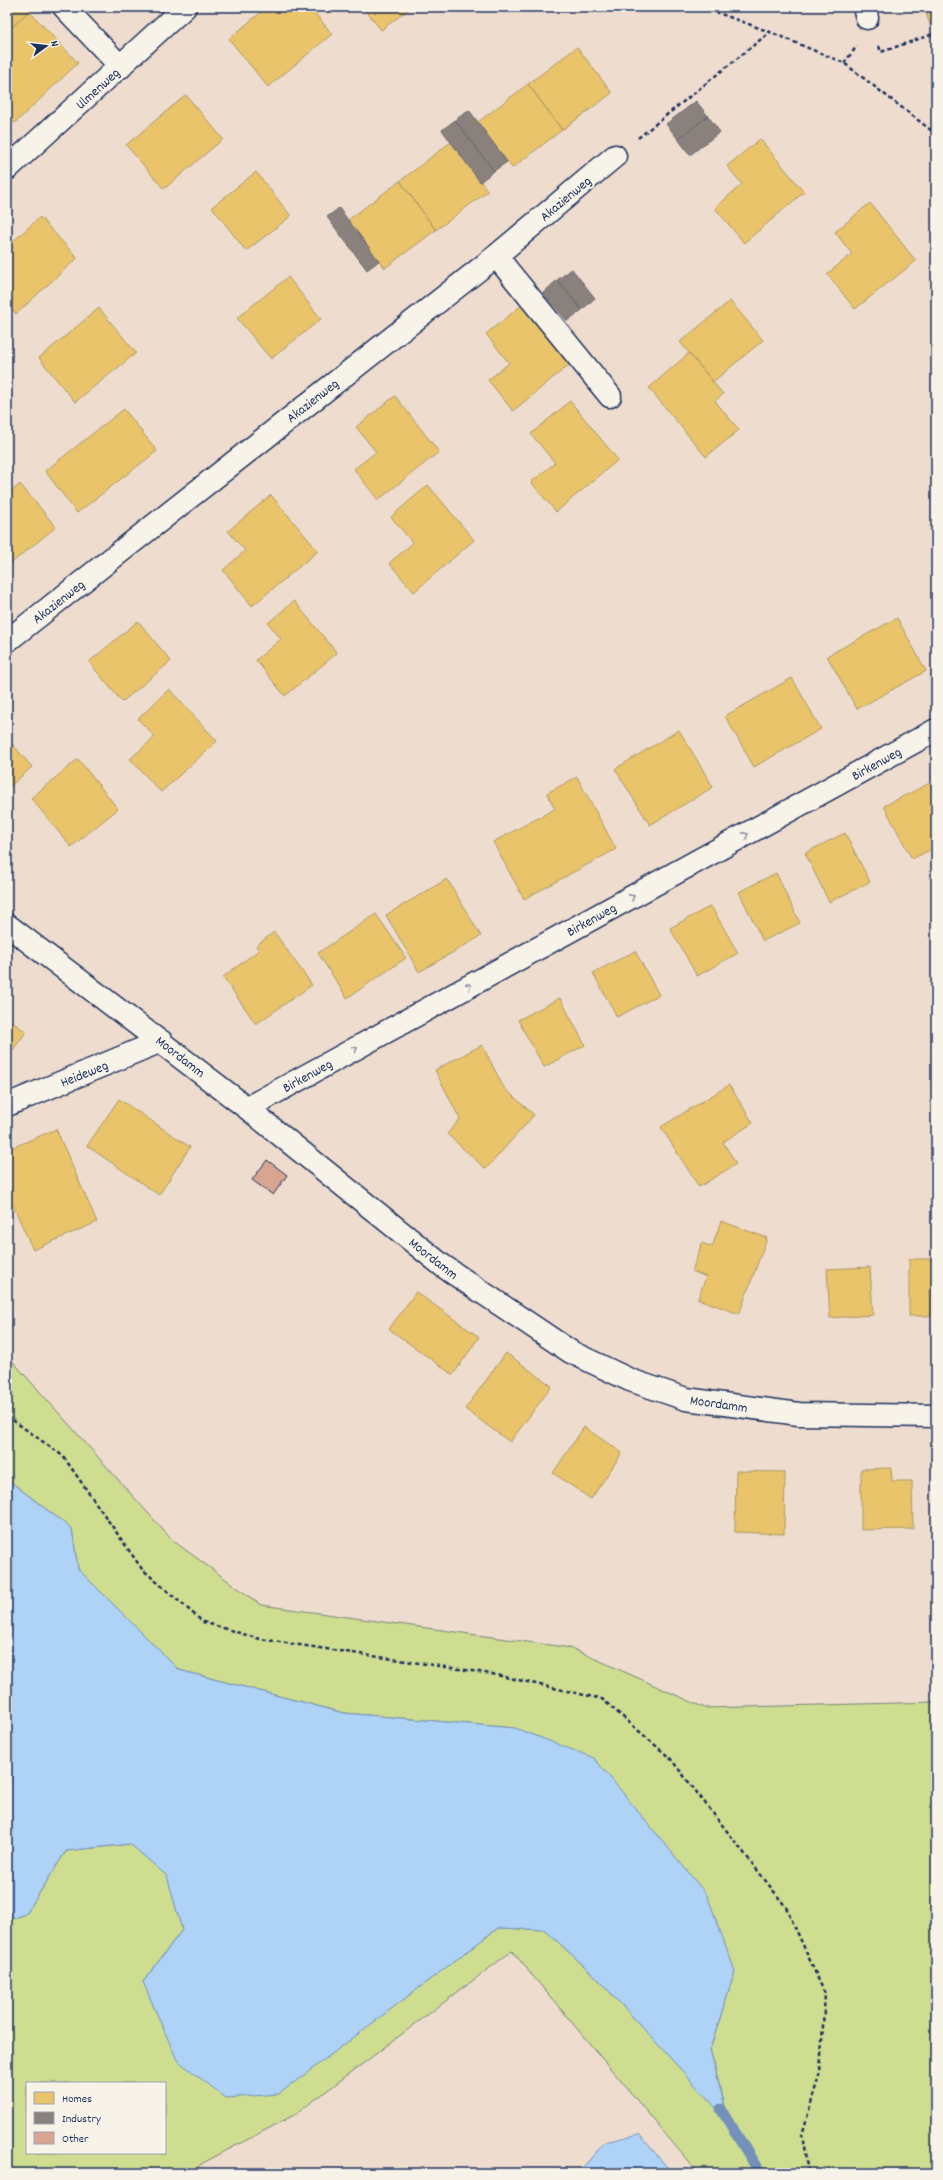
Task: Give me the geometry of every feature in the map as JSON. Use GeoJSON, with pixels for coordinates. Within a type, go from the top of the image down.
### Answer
{"type":"FeatureCollection","features":[{"type":"Feature","properties":{"kind":"street"},"geometry":{"type":"LineString","coordinates":[[64,7],[120,67]]}},
{"type":"Feature","properties":{"kind":"street","name":"Ulmenweg"},"geometry":{"type":"LineString","coordinates":[[7,169],[185,7]]}},
{"type":"Feature","properties":{"kind":"street","name":"Akazienweg"},"geometry":{"type":"LineString","coordinates":[[7,641],[496,256],[615,156]]}},
{"type":"Feature","properties":{"kind":"street"},"geometry":{"type":"LineString","coordinates":[[496,256],[610,396]]}},
{"type":"Feature","properties":{"kind":"street","name":"Birkenweg"},"geometry":{"type":"LineString","coordinates":[[247,1108],[936,730]]}},
{"type":"Feature","properties":{"kind":"street","name":"Moordamm"},"geometry":{"type":"LineString","coordinates":[[7,925],[247,1108],[443,1266],[571,1352],[630,1380],[686,1398],[799,1414],[936,1416]]}},
{"type":"Feature","properties":{"kind":"street","name":"Heideweg"},"geometry":{"type":"LineString","coordinates":[[7,1105],[161,1041]]}},
{"type":"Feature","properties":{"kind":"path"},"geometry":{"type":"LineString","coordinates":[[702,7],[770,32],[844,63],[936,134]]}},
{"type":"Feature","properties":{"kind":"path"},"geometry":{"type":"LineString","coordinates":[[866,12],[882,52],[936,33]]}},
{"type":"Feature","properties":{"kind":"path"},"geometry":{"type":"LineString","coordinates":[[615,156],[770,32]]}},
{"type":"Feature","properties":{"kind":"path"},"geometry":{"type":"LineString","coordinates":[[7,1416],[63,1456],[142,1569],[203,1622],[260,1639],[492,1674],[602,1699],[670,1758],[786,1907],[825,1994],[820,2072],[802,2135],[808,2173]]}},
{"type":"Feature","properties":{"kind":"shaded area"},"geometry":{"type":"Polygon","coordinates":[[[201,2164],[209,2173],[192,2173],[201,2164]]]}},
{"type":"Feature","properties":{"kind":"green space"},"geometry":{"type":"Polygon","coordinates":[[[7,1355],[172,1540],[261,1605],[571,1648],[705,1708],[936,1702],[936,2173],[698,2173],[512,1951],[296,2114],[201,2164],[192,2173],[7,2173],[7,1921],[26,1914],[66,1851],[130,1844],[168,1876],[182,1930],[143,1982],[279,2093],[498,1928],[545,1930],[597,1978],[729,2121],[710,2049],[735,1971],[515,1728],[344,1713],[179,1670],[78,1569],[72,1529],[7,1479],[7,1355]]]}},
{"type":"Feature","properties":{"kind":"water"},"geometry":{"type":"Polygon","coordinates":[[[7,1479],[72,1529],[78,1569],[179,1670],[344,1713],[515,1728],[594,1758],[707,1895],[735,1971],[710,2049],[729,2122],[597,1978],[545,1930],[498,1928],[279,2094],[226,2098],[177,2060],[143,1982],[182,1930],[167,1876],[130,1844],[66,1851],[26,1914],[7,1921],[7,1479]]]}},
{"type":"Feature","properties":{"kind":"water"},"geometry":{"type":"Polygon","coordinates":[[[639,2134],[672,2173],[578,2173],[605,2142],[639,2134]]]}},
{"type":"Feature","properties":{"kind":"building: Homes"},"geometry":{"type":"Polygon","coordinates":[[[7,7],[25,7],[29,11],[7,32],[7,7]]]}},
{"type":"Feature","properties":{"kind":"building: Homes"},"geometry":{"type":"Polygon","coordinates":[[[267,7],[310,7],[332,34],[268,87],[229,39],[267,7]]]}},
{"type":"Feature","properties":{"kind":"building: Homes"},"geometry":{"type":"Polygon","coordinates":[[[363,7],[412,7],[381,30],[363,7]]]}},
{"type":"Feature","properties":{"kind":"building: Homes"},"geometry":{"type":"Polygon","coordinates":[[[924,7],[936,7],[936,23],[930,25],[924,7]]]}},
{"type":"Feature","properties":{"kind":"building: Homes"},"geometry":{"type":"Polygon","coordinates":[[[29,11],[78,63],[15,123],[7,116],[7,79],[13,73],[7,67],[7,32],[29,11]]]}},
{"type":"Feature","properties":{"kind":"building: Homes"},"geometry":{"type":"Polygon","coordinates":[[[577,47],[612,93],[562,130],[528,84],[577,47]]]}},
{"type":"Feature","properties":{"kind":"building: Homes"},"geometry":{"type":"Polygon","coordinates":[[[528,84],[562,130],[512,168],[478,122],[528,84]]]}},
{"type":"Feature","properties":{"kind":"building: Homes"},"geometry":{"type":"Polygon","coordinates":[[[186,95],[223,139],[164,189],[126,145],[186,95]]]}},
{"type":"Feature","properties":{"kind":"building: Homes"},"geometry":{"type":"Polygon","coordinates":[[[760,139],[804,192],[744,243],[715,208],[742,184],[727,166],[760,139]]]}},
{"type":"Feature","properties":{"kind":"building: Homes"},"geometry":{"type":"Polygon","coordinates":[[[451,142],[488,191],[436,230],[400,181],[451,142]]]}},
{"type":"Feature","properties":{"kind":"building: Homes"},"geometry":{"type":"Polygon","coordinates":[[[256,172],[291,216],[246,251],[212,207],[256,172]]]}},
{"type":"Feature","properties":{"kind":"building: Homes"},"geometry":{"type":"Polygon","coordinates":[[[400,181],[436,230],[385,268],[348,220],[400,181]]]}},
{"type":"Feature","properties":{"kind":"building: Homes"},"geometry":{"type":"Polygon","coordinates":[[[870,203],[916,261],[855,309],[827,274],[852,254],[835,232],[870,203]]]}},
{"type":"Feature","properties":{"kind":"building: Homes"},"geometry":{"type":"Polygon","coordinates":[[[40,217],[77,258],[16,314],[7,304],[7,247],[40,217]]]}},
{"type":"Feature","properties":{"kind":"building: Homes"},"geometry":{"type":"Polygon","coordinates":[[[288,277],[321,319],[271,359],[237,318],[288,277]]]}},
{"type":"Feature","properties":{"kind":"building: Homes"},"geometry":{"type":"Polygon","coordinates":[[[730,301],[763,340],[713,382],[680,342],[730,301]]]}},
{"type":"Feature","properties":{"kind":"building: Homes"},"geometry":{"type":"Polygon","coordinates":[[[523,304],[571,363],[513,411],[488,380],[509,363],[486,334],[523,304]]]}},
{"type":"Feature","properties":{"kind":"building: Homes"},"geometry":{"type":"Polygon","coordinates":[[[99,308],[136,353],[75,402],[39,358],[99,308]]]}},
{"type":"Feature","properties":{"kind":"building: Homes"},"geometry":{"type":"Polygon","coordinates":[[[689,353],[723,394],[715,401],[739,430],[706,457],[649,388],[689,353]]]}},
{"type":"Feature","properties":{"kind":"building: Homes"},"geometry":{"type":"Polygon","coordinates":[[[395,396],[439,452],[378,500],[354,469],[376,452],[356,427],[395,396]]]}},
{"type":"Feature","properties":{"kind":"building: Homes"},"geometry":{"type":"Polygon","coordinates":[[[570,401],[618,460],[556,512],[531,482],[555,463],[531,434],[570,401]]]}},
{"type":"Feature","properties":{"kind":"building: Homes"},"geometry":{"type":"Polygon","coordinates":[[[124,409],[157,451],[77,513],[45,471],[124,409]]]}},
{"type":"Feature","properties":{"kind":"building: Homes"},"geometry":{"type":"Polygon","coordinates":[[[20,484],[56,527],[10,564],[7,560],[7,495],[20,484]]]}},
{"type":"Feature","properties":{"kind":"building: Homes"},"geometry":{"type":"Polygon","coordinates":[[[428,485],[474,540],[414,592],[389,563],[413,543],[391,517],[428,485]]]}},
{"type":"Feature","properties":{"kind":"building: Homes"},"geometry":{"type":"Polygon","coordinates":[[[271,495],[318,551],[252,606],[223,570],[245,551],[228,531],[271,495]]]}},
{"type":"Feature","properties":{"kind":"building: Homes"},"geometry":{"type":"Polygon","coordinates":[[[294,601],[337,653],[285,696],[256,660],[281,639],[268,623],[294,601]]]}},
{"type":"Feature","properties":{"kind":"building: Homes"},"geometry":{"type":"Polygon","coordinates":[[[897,618],[926,671],[857,709],[827,656],[897,618]]]}},
{"type":"Feature","properties":{"kind":"building: Homes"},"geometry":{"type":"Polygon","coordinates":[[[138,621],[171,661],[122,702],[89,662],[138,621]]]}},
{"type":"Feature","properties":{"kind":"building: Homes"},"geometry":{"type":"Polygon","coordinates":[[[792,678],[821,729],[754,767],[725,716],[792,678]]]}},
{"type":"Feature","properties":{"kind":"building: Homes"},"geometry":{"type":"Polygon","coordinates":[[[169,689],[217,741],[161,792],[130,759],[155,737],[138,719],[169,689]]]}},
{"type":"Feature","properties":{"kind":"building: Homes"},"geometry":{"type":"Polygon","coordinates":[[[679,730],[713,787],[650,825],[615,769],[679,730]]]}},
{"type":"Feature","properties":{"kind":"building: Homes"},"geometry":{"type":"Polygon","coordinates":[[[7,738],[32,767],[7,789],[7,738]]]}},
{"type":"Feature","properties":{"kind":"building: Homes"},"geometry":{"type":"Polygon","coordinates":[[[78,759],[118,809],[71,847],[31,798],[78,759]]]}},
{"type":"Feature","properties":{"kind":"building: Homes"},"geometry":{"type":"Polygon","coordinates":[[[577,777],[616,849],[524,899],[493,842],[555,809],[547,793],[577,777]]]}},
{"type":"Feature","properties":{"kind":"building: Homes"},"geometry":{"type":"Polygon","coordinates":[[[930,783],[936,795],[936,847],[912,859],[884,806],[930,783]]]}},
{"type":"Feature","properties":{"kind":"building: Homes"},"geometry":{"type":"Polygon","coordinates":[[[845,833],[870,882],[829,902],[805,853],[845,833]]]}},
{"type":"Feature","properties":{"kind":"building: Homes"},"geometry":{"type":"Polygon","coordinates":[[[776,873],[800,923],[763,941],[739,892],[776,873]]]}},
{"type":"Feature","properties":{"kind":"building: Homes"},"geometry":{"type":"Polygon","coordinates":[[[447,879],[481,936],[419,972],[386,915],[447,879]]]}},
{"type":"Feature","properties":{"kind":"building: Homes"},"geometry":{"type":"Polygon","coordinates":[[[711,906],[738,953],[697,976],[670,928],[711,906]]]}},
{"type":"Feature","properties":{"kind":"building: Homes"},"geometry":{"type":"Polygon","coordinates":[[[376,914],[406,958],[347,998],[318,953],[376,914]]]}},
{"type":"Feature","properties":{"kind":"building: Homes"},"geometry":{"type":"Polygon","coordinates":[[[274,932],[312,985],[256,1024],[223,977],[259,950],[256,946],[274,932]]]}},
{"type":"Feature","properties":{"kind":"building: Homes"},"geometry":{"type":"Polygon","coordinates":[[[635,951],[659,995],[617,1017],[593,973],[635,951]]]}},
{"type":"Feature","properties":{"kind":"building: Homes"},"geometry":{"type":"Polygon","coordinates":[[[560,998],[585,1045],[544,1067],[518,1020],[560,998]]]}},
{"type":"Feature","properties":{"kind":"building: Homes"},"geometry":{"type":"Polygon","coordinates":[[[7,1018],[26,1032],[7,1058],[7,1018]]]}},
{"type":"Feature","properties":{"kind":"building: Homes"},"geometry":{"type":"Polygon","coordinates":[[[482,1045],[504,1088],[534,1115],[486,1169],[447,1134],[460,1119],[435,1070],[482,1045]]]}},
{"type":"Feature","properties":{"kind":"building: Homes"},"geometry":{"type":"Polygon","coordinates":[[[729,1085],[753,1123],[723,1142],[736,1164],[699,1187],[661,1127],[729,1085]]]}},
{"type":"Feature","properties":{"kind":"building: Homes"},"geometry":{"type":"Polygon","coordinates":[[[119,1099],[190,1147],[159,1195],[87,1146],[119,1099]]]}},
{"type":"Feature","properties":{"kind":"building: Homes"},"geometry":{"type":"Polygon","coordinates":[[[56,1129],[97,1222],[33,1250],[7,1192],[7,1150],[56,1129]]]}},
{"type":"Feature","properties":{"kind":"building: Homes"},"geometry":{"type":"Polygon","coordinates":[[[721,1221],[767,1238],[739,1314],[698,1299],[706,1277],[692,1271],[702,1243],[712,1247],[721,1221]]]}},
{"type":"Feature","properties":{"kind":"building: Homes"},"geometry":{"type":"Polygon","coordinates":[[[909,1259],[936,1259],[936,1316],[909,1316],[909,1259]]]}},
{"type":"Feature","properties":{"kind":"building: Homes"},"geometry":{"type":"Polygon","coordinates":[[[870,1267],[873,1315],[830,1318],[827,1269],[870,1267]]]}},
{"type":"Feature","properties":{"kind":"building: Homes"},"geometry":{"type":"Polygon","coordinates":[[[416,1292],[479,1337],[453,1375],[389,1329],[416,1292]]]}},
{"type":"Feature","properties":{"kind":"building: Homes"},"geometry":{"type":"Polygon","coordinates":[[[506,1353],[552,1386],[510,1442],[465,1409],[506,1353]]]}},
{"type":"Feature","properties":{"kind":"building: Homes"},"geometry":{"type":"Polygon","coordinates":[[[584,1427],[622,1453],[591,1499],[553,1473],[584,1427]]]}},
{"type":"Feature","properties":{"kind":"building: Homes"},"geometry":{"type":"Polygon","coordinates":[[[891,1468],[892,1481],[912,1481],[913,1529],[861,1530],[861,1469],[891,1468]]]}},
{"type":"Feature","properties":{"kind":"building: Homes"},"geometry":{"type":"Polygon","coordinates":[[[736,1471],[785,1472],[784,1534],[735,1532],[736,1471]]]}},
{"type":"Feature","properties":{"kind":"building: Industry"},"geometry":{"type":"Polygon","coordinates":[[[696,101],[708,116],[678,139],[666,124],[696,101]]]}},
{"type":"Feature","properties":{"kind":"building: Industry"},"geometry":{"type":"Polygon","coordinates":[[[469,110],[507,162],[494,171],[455,120],[469,110]]]}},
{"type":"Feature","properties":{"kind":"building: Industry"},"geometry":{"type":"Polygon","coordinates":[[[708,116],[720,132],[690,155],[678,139],[708,116]]]}},
{"type":"Feature","properties":{"kind":"building: Industry"},"geometry":{"type":"Polygon","coordinates":[[[455,120],[494,171],[480,182],[442,130],[455,120]]]}},
{"type":"Feature","properties":{"kind":"building: Industry"},"geometry":{"type":"Polygon","coordinates":[[[339,208],[379,261],[367,270],[327,217],[339,208]]]}},
{"type":"Feature","properties":{"kind":"building: Industry"},"geometry":{"type":"Polygon","coordinates":[[[572,269],[595,298],[582,310],[557,280],[572,269]]]}},
{"type":"Feature","properties":{"kind":"building: Industry"},"geometry":{"type":"Polygon","coordinates":[[[557,280],[582,310],[567,321],[543,293],[557,280]]]}},
{"type":"Feature","properties":{"kind":"building: Other"},"geometry":{"type":"Polygon","coordinates":[[[267,1160],[287,1175],[273,1195],[252,1180],[267,1160]]]}},
{"type":"Feature","properties":{"kind":"waterway"},"geometry":{"type":"LineString","coordinates":[[721,2109],[760,2173]]}}]}
